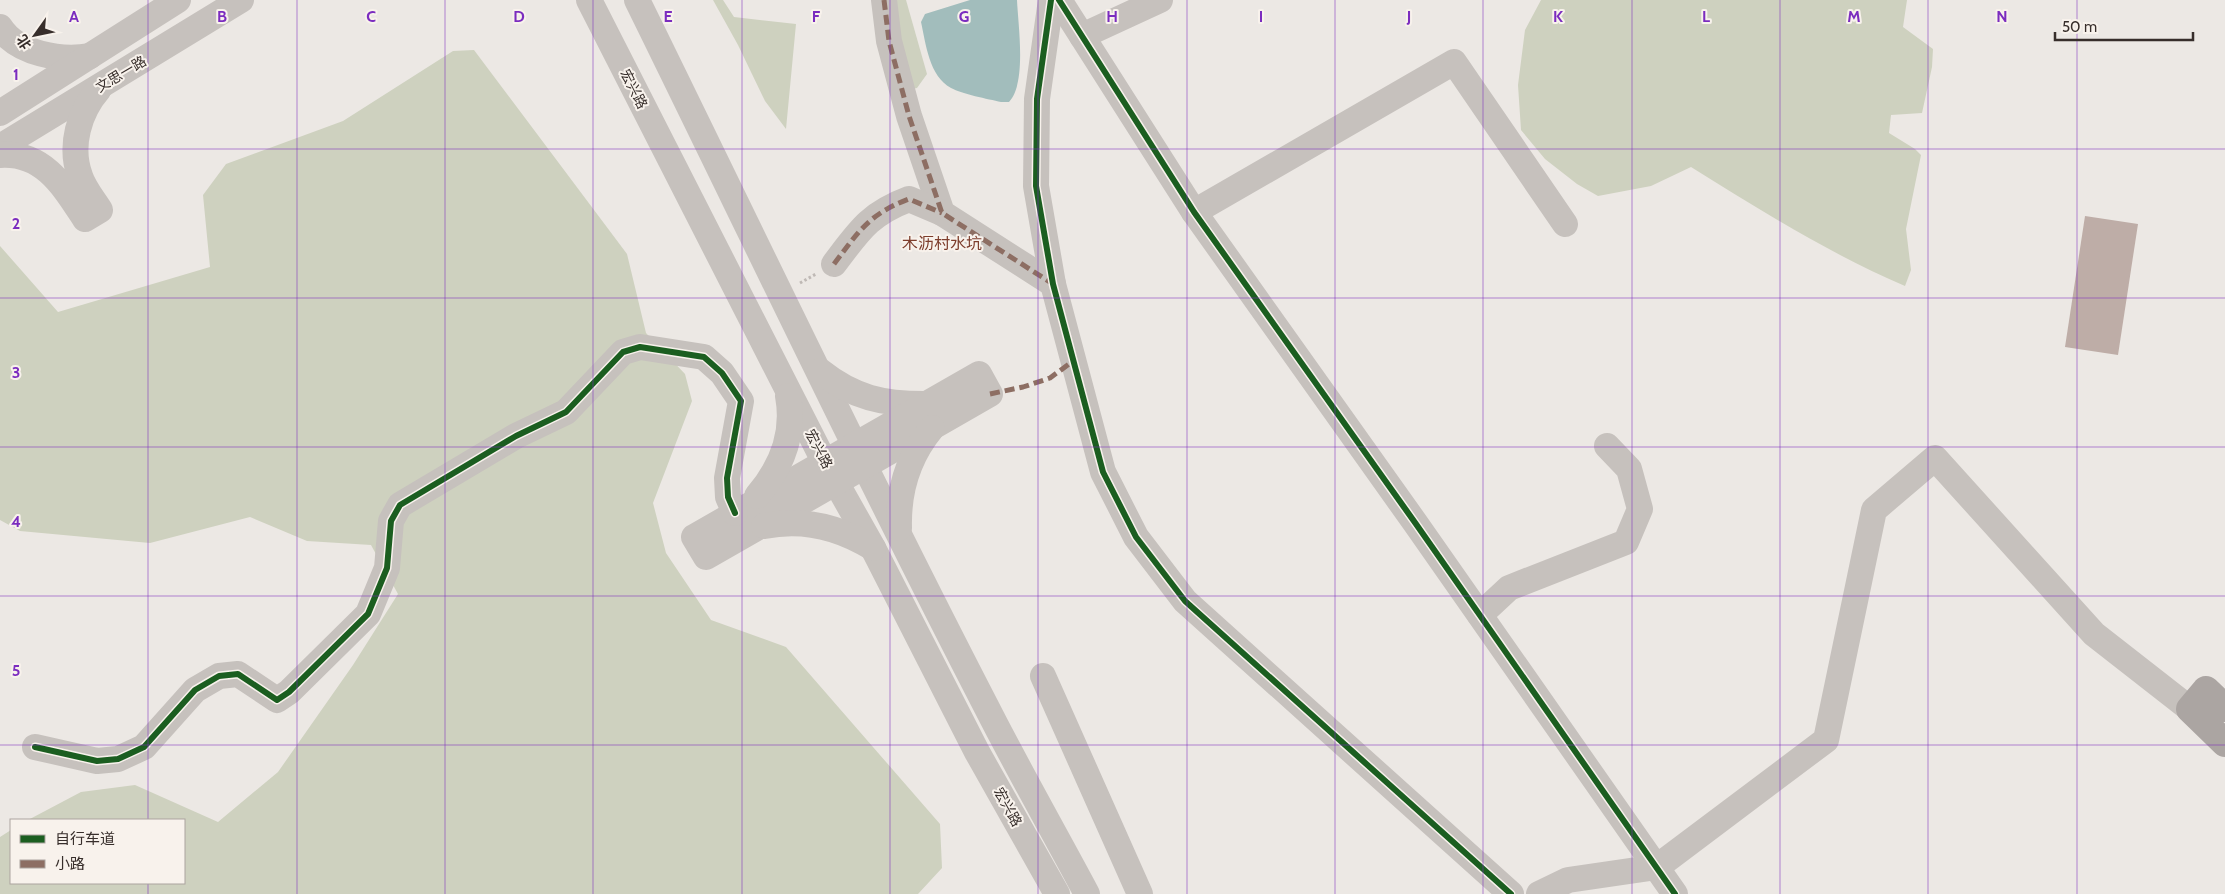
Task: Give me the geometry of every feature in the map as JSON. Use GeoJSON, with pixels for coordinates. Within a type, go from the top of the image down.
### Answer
{"type":"FeatureCollection","features":[{"type":"Feature","properties":{"kind":"main road"},"geometry":{"type":"LineString","coordinates":[[2207,702],[2225,743]]}},
{"type":"Feature","properties":{"kind":"street"},"geometry":{"type":"LineString","coordinates":[[0,113],[178,0]]}},
{"type":"Feature","properties":{"kind":"street","name":"文思一路"},"geometry":{"type":"LineString","coordinates":[[0,146],[241,0]]}},
{"type":"Feature","properties":{"kind":"street","name":"宏兴路"},"geometry":{"type":"LineString","coordinates":[[589,0],[830,471],[872,548],[977,752],[1057,894]]}},
{"type":"Feature","properties":{"kind":"street","name":"宏兴路"},"geometry":{"type":"LineString","coordinates":[[637,0],[987,709],[1087,894]]}},
{"type":"Feature","properties":{"kind":"street"},"geometry":{"type":"LineString","coordinates":[[884,0],[889,41],[908,116],[942,213]]}},
{"type":"Feature","properties":{"kind":"street"},"geometry":{"type":"LineString","coordinates":[[1051,0],[1037,99],[1036,186],[1053,284],[1103,472],[1136,537],[1185,601],[1511,894]]}},
{"type":"Feature","properties":{"kind":"street"},"geometry":{"type":"LineString","coordinates":[[1059,0],[1194,212],[1675,894]]}},
{"type":"Feature","properties":{"kind":"street"},"geometry":{"type":"LineString","coordinates":[[1082,36],[1160,0]]}},
{"type":"Feature","properties":{"kind":"street"},"geometry":{"type":"LineString","coordinates":[[0,27],[13,39],[37,52],[64,58],[92,55]]}},
{"type":"Feature","properties":{"kind":"street"},"geometry":{"type":"LineString","coordinates":[[1194,212],[1454,62],[1565,224]]}},
{"type":"Feature","properties":{"kind":"street"},"geometry":{"type":"LineString","coordinates":[[0,155],[30,159],[49,170],[64,187],[85,220],[100,210],[80,177],[76,153],[78,128],[82,116],[87,105],[102,85]]}},
{"type":"Feature","properties":{"kind":"street"},"geometry":{"type":"LineString","coordinates":[[834,264],[863,225],[892,206],[909,199],[942,213],[1053,284]]}},
{"type":"Feature","properties":{"kind":"street"},"geometry":{"type":"LineString","coordinates":[[35,747],[97,762],[118,759],[144,747],[195,690],[219,676],[238,674],[277,700],[289,692],[368,614],[387,568],[391,521],[400,505],[516,436],[566,412],[623,352],[640,347],[704,357],[722,373],[740,401],[727,478],[728,497],[744,517],[780,524],[810,524],[843,532],[872,548]]}},
{"type":"Feature","properties":{"kind":"street"},"geometry":{"type":"LineString","coordinates":[[819,371],[845,388],[874,400],[931,413]]}},
{"type":"Feature","properties":{"kind":"street"},"geometry":{"type":"LineString","coordinates":[[744,517],[782,458],[790,422],[787,386]]}},
{"type":"Feature","properties":{"kind":"street"},"geometry":{"type":"LineString","coordinates":[[744,517],[860,455],[931,413]]}},
{"type":"Feature","properties":{"kind":"street"},"geometry":{"type":"LineString","coordinates":[[899,532],[898,514],[904,477],[931,413]]}},
{"type":"Feature","properties":{"kind":"street"},"geometry":{"type":"LineString","coordinates":[[1480,615],[1509,588],[1626,542],[1640,509],[1628,469],[1607,446]]}},
{"type":"Feature","properties":{"kind":"street"},"geometry":{"type":"LineString","coordinates":[[1539,894],[1568,880],[1657,867],[1826,740],[1874,510],[1935,458],[2094,634],[2207,702]]}},
{"type":"Feature","properties":{"kind":"street"},"geometry":{"type":"LineString","coordinates":[[1043,676],[1140,894]]}},
{"type":"Feature","properties":{"kind":"path"},"geometry":{"type":"LineString","coordinates":[[781,293],[834,264]]}},
{"type":"Feature","properties":{"kind":"green space"},"geometry":{"type":"Polygon","coordinates":[[[713,0],[723,0],[734,17],[796,24],[786,129],[765,101],[738,45],[713,0]]]}},
{"type":"Feature","properties":{"kind":"green space"},"geometry":{"type":"Polygon","coordinates":[[[876,0],[906,0],[927,74],[917,88],[896,92],[876,0]]]}},
{"type":"Feature","properties":{"kind":"green space"},"geometry":{"type":"Polygon","coordinates":[[[1541,0],[1907,0],[1903,27],[1933,49],[1932,67],[1922,113],[1891,115],[1889,133],[1915,149],[1921,155],[1906,229],[1911,270],[1905,286],[1823,246],[1691,167],[1651,186],[1598,196],[1577,184],[1545,159],[1521,130],[1518,85],[1525,30],[1541,0]]]}},
{"type":"Feature","properties":{"kind":"green space"},"geometry":{"type":"Polygon","coordinates":[[[474,50],[627,254],[646,333],[685,374],[692,401],[653,503],[666,553],[711,620],[786,647],[940,824],[942,868],[918,894],[0,894],[0,837],[10,831],[10,884],[185,884],[185,819],[30,819],[81,792],[135,785],[218,822],[278,772],[353,665],[398,594],[371,545],[307,541],[250,517],[150,543],[20,531],[0,520],[0,246],[58,312],[210,267],[203,195],[226,164],[343,121],[453,51],[474,50]]]}},
{"type":"Feature","properties":{"kind":"water"},"geometry":{"type":"Polygon","coordinates":[[[970,0],[1017,0],[1020,68],[1015,93],[1009,102],[975,96],[951,88],[944,83],[933,68],[921,22],[925,14],[970,0]]]}},
{"type":"Feature","properties":{"kind":"building"},"geometry":{"type":"Polygon","coordinates":[[[2085,216],[2138,224],[2118,355],[2065,347],[2085,216]]]}},
{"type":"Feature","properties":{"kind":"marked path"},"geometry":{"type":"LineString","coordinates":[[884,0],[889,41],[909,116],[942,213],[1053,284]]}},
{"type":"Feature","properties":{"kind":"marked path"},"geometry":{"type":"LineString","coordinates":[[834,264],[858,233],[874,217],[895,205],[909,199],[942,213]]}},
{"type":"Feature","properties":{"kind":"marked path"},"geometry":{"type":"LineString","coordinates":[[990,394],[1023,387],[1050,378],[1073,361]]}},
{"type":"Feature","properties":{"kind":"cycle path"},"geometry":{"type":"LineString","coordinates":[[1051,0],[1037,99],[1036,186],[1053,284],[1103,472],[1136,537],[1185,601],[1511,894]]}},
{"type":"Feature","properties":{"kind":"cycle path"},"geometry":{"type":"LineString","coordinates":[[1059,0],[1194,212],[1416,524],[1675,894]]}},
{"type":"Feature","properties":{"kind":"cycle path"},"geometry":{"type":"LineString","coordinates":[[35,747],[97,761],[118,759],[144,747],[195,690],[219,676],[238,674],[277,700],[289,692],[368,614],[387,568],[391,521],[400,505],[516,436],[566,412],[623,352],[640,347],[704,357],[722,373],[741,401],[727,478],[728,497],[735,513]]}},
{"type":"Feature","properties":{"kind":"district","name":"木沥村水坑"},"geometry":{"type":"Point","coordinates":[942,243]}}]}
